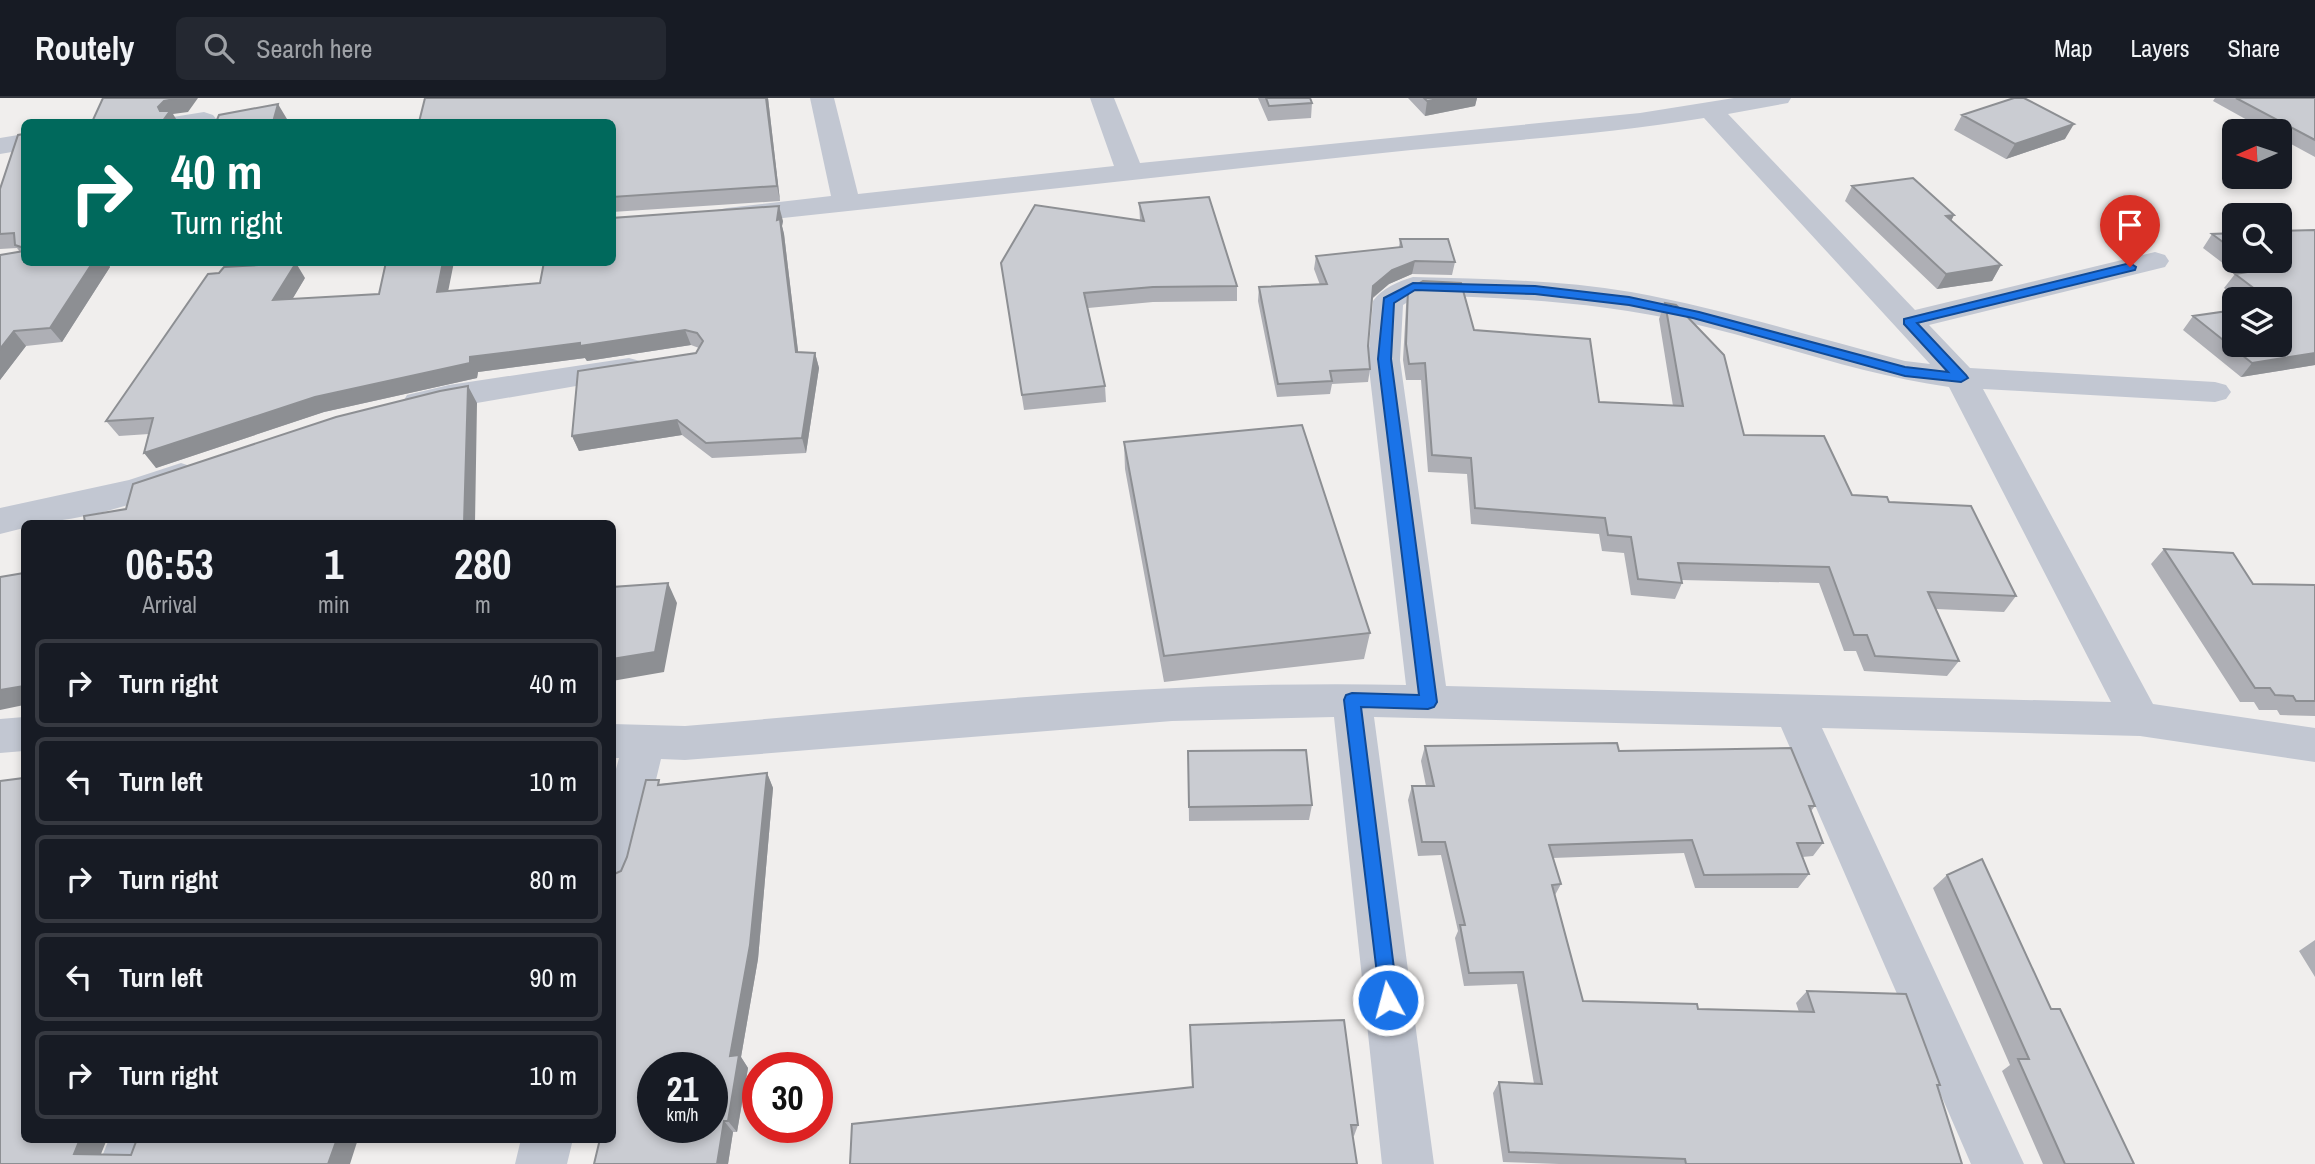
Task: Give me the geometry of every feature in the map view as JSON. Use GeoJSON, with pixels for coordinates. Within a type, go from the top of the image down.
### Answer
{"type":"FeatureCollection","features":[{"type":"Feature","properties":{"kind":"street"},"geometry":{"type":"LineString","coordinates":[[822,98],[847,205]]}},
{"type":"Feature","properties":{"kind":"street"},"geometry":{"type":"LineString","coordinates":[[1102,98],[1130,173]]}},
{"type":"Feature","properties":{"kind":"street"},"geometry":{"type":"LineString","coordinates":[[706,218],[847,205],[1363,147],[1640,121],[1710,110],[1744,101],[1779,98]]}},
{"type":"Feature","properties":{"kind":"street"},"geometry":{"type":"LineString","coordinates":[[1710,110],[1961,378],[2140,719]]}},
{"type":"Feature","properties":{"kind":"street"},"geometry":{"type":"LineString","coordinates":[[0,146],[21,142]]}},
{"type":"Feature","properties":{"kind":"street"},"geometry":{"type":"LineString","coordinates":[[1908,321],[2155,261]]}},
{"type":"Feature","properties":{"kind":"street"},"geometry":{"type":"LineString","coordinates":[[1428,702],[1384,359],[1388,301],[1413,286],[1535,290],[1629,301],[1695,315],[1905,371],[1961,378],[2216,392]]}},
{"type":"Feature","properties":{"kind":"street"},"geometry":{"type":"LineString","coordinates":[[387,411],[449,395],[664,362]]}},
{"type":"Feature","properties":{"kind":"street"},"geometry":{"type":"LineString","coordinates":[[0,521],[134,491],[208,466]]}},
{"type":"Feature","properties":{"kind":"street"},"geometry":{"type":"LineString","coordinates":[[1352,700],[1408,1164]]}},
{"type":"Feature","properties":{"kind":"street"},"geometry":{"type":"LineString","coordinates":[[616,839],[628,742],[685,743],[1172,705],[1352,700],[2140,719],[2315,745]]}},
{"type":"Feature","properties":{"kind":"street"},"geometry":{"type":"LineString","coordinates":[[1794,711],[1998,1164]]}},
{"type":"Feature","properties":{"kind":"street"},"geometry":{"type":"LineString","coordinates":[[0,736],[21,734]]}},
{"type":"Feature","properties":{"kind":"street"},"geometry":{"type":"LineString","coordinates":[[124,1164],[133,1143]]}},
{"type":"Feature","properties":{"kind":"street"},"geometry":{"type":"LineString","coordinates":[[541,1164],[546,1143]]}},
{"type":"Feature","properties":{"kind":"building"},"geometry":{"type":"Polygon","coordinates":[[[103,98],[180,98],[164,101],[158,107],[160,111],[170,111],[164,119],[93,119],[103,98]]]}},
{"type":"Feature","properties":{"kind":"building"},"geometry":{"type":"Polygon","coordinates":[[[425,98],[766,98],[777,186],[616,197],[616,119],[420,119],[425,98]]]}},
{"type":"Feature","properties":{"kind":"building"},"geometry":{"type":"Polygon","coordinates":[[[1266,98],[1310,98],[1312,103],[1269,106],[1266,98]]]}},
{"type":"Feature","properties":{"kind":"building"},"geometry":{"type":"Polygon","coordinates":[[[2014,98],[2024,98],[2074,124],[2015,144],[1962,115],[2014,98]]]}},
{"type":"Feature","properties":{"kind":"building"},"geometry":{"type":"Polygon","coordinates":[[[2236,98],[2315,98],[2315,140],[2292,128],[2292,119],[2276,119],[2236,98]]]}},
{"type":"Feature","properties":{"kind":"building"},"geometry":{"type":"Polygon","coordinates":[[[278,104],[274,119],[217,119],[219,115],[278,104]]]}},
{"type":"Feature","properties":{"kind":"building"},"geometry":{"type":"Polygon","coordinates":[[[21,134],[21,247],[15,245],[14,233],[0,234],[0,189],[18,135],[21,134]]]}},
{"type":"Feature","properties":{"kind":"building"},"geometry":{"type":"Polygon","coordinates":[[[1913,178],[1954,215],[1946,216],[2001,265],[1946,274],[1852,186],[1913,178]]]}},
{"type":"Feature","properties":{"kind":"building"},"geometry":{"type":"Polygon","coordinates":[[[1209,197],[1237,286],[1153,287],[1084,293],[1105,386],[1022,395],[1001,263],[1035,205],[1144,221],[1139,203],[1209,197]]]}},
{"type":"Feature","properties":{"kind":"building"},"geometry":{"type":"Polygon","coordinates":[[[779,206],[777,220],[780,219],[796,352],[815,353],[802,438],[706,443],[677,420],[572,436],[578,371],[696,353],[703,341],[697,333],[685,330],[580,346],[580,343],[470,357],[470,363],[315,397],[144,453],[153,418],[106,421],[208,274],[219,273],[224,267],[294,266],[273,300],[379,294],[385,266],[442,266],[437,292],[540,283],[543,266],[616,266],[616,218],[779,206]]]}},
{"type":"Feature","properties":{"kind":"building"},"geometry":{"type":"Polygon","coordinates":[[[2315,230],[2315,353],[2292,357],[2292,287],[2252,287],[2235,274],[2292,273],[2292,231],[2315,230]]]}},
{"type":"Feature","properties":{"kind":"building"},"geometry":{"type":"Polygon","coordinates":[[[2212,234],[2222,234],[2222,241],[2212,234]]]}},
{"type":"Feature","properties":{"kind":"building"},"geometry":{"type":"Polygon","coordinates":[[[1400,239],[1448,239],[1455,262],[1415,261],[1392,270],[1373,286],[1368,346],[1370,369],[1330,371],[1332,381],[1278,384],[1259,287],[1327,284],[1316,256],[1402,247],[1400,239]]]}},
{"type":"Feature","properties":{"kind":"building"},"geometry":{"type":"Polygon","coordinates":[[[21,252],[21,266],[90,266],[50,328],[14,331],[0,349],[0,255],[21,252]]]}},
{"type":"Feature","properties":{"kind":"building"},"geometry":{"type":"Polygon","coordinates":[[[1423,281],[1461,283],[1474,330],[1590,339],[1599,402],[1683,406],[1665,303],[1676,305],[1724,355],[1744,435],[1824,436],[1852,495],[1887,497],[1889,502],[1971,506],[2016,596],[1928,592],[1959,661],[1875,656],[1867,635],[1854,635],[1829,567],[1678,563],[1682,583],[1638,579],[1631,537],[1608,535],[1605,518],[1475,508],[1471,458],[1432,455],[1425,363],[1409,364],[1406,344],[1408,290],[1423,281]]]}},
{"type":"Feature","properties":{"kind":"building"},"geometry":{"type":"Polygon","coordinates":[[[2222,312],[2222,339],[2193,316],[2222,312]]]}},
{"type":"Feature","properties":{"kind":"building"},"geometry":{"type":"Polygon","coordinates":[[[2244,357],[2290,357],[2252,363],[2244,357]]]}},
{"type":"Feature","properties":{"kind":"building"},"geometry":{"type":"Polygon","coordinates":[[[468,386],[464,520],[85,520],[84,516],[126,509],[133,484],[336,417],[468,386]]]}},
{"type":"Feature","properties":{"kind":"building"},"geometry":{"type":"Polygon","coordinates":[[[1302,425],[1370,633],[1164,656],[1124,442],[1302,425]]]}},
{"type":"Feature","properties":{"kind":"building"},"geometry":{"type":"Polygon","coordinates":[[[2164,549],[2233,553],[2253,584],[2315,585],[2315,701],[2296,701],[2293,696],[2275,695],[2270,688],[2255,688],[2164,549]]]}},
{"type":"Feature","properties":{"kind":"building"},"geometry":{"type":"Polygon","coordinates":[[[21,574],[21,686],[0,690],[0,577],[21,574]]]}},
{"type":"Feature","properties":{"kind":"building"},"geometry":{"type":"Polygon","coordinates":[[[668,583],[655,652],[616,658],[616,587],[668,583]]]}},
{"type":"Feature","properties":{"kind":"building"},"geometry":{"type":"Polygon","coordinates":[[[1617,743],[1619,751],[1791,748],[1815,806],[1809,806],[1823,843],[1797,843],[1809,874],[1704,875],[1692,840],[1549,845],[1561,884],[1552,885],[1583,1001],[1697,1004],[1698,1009],[1814,1012],[1807,991],[1906,994],[1940,1085],[1937,1085],[1962,1164],[1686,1164],[1685,1159],[1509,1152],[1499,1082],[1542,1084],[1523,972],[1469,973],[1460,925],[1465,925],[1445,842],[1422,842],[1412,786],[1434,786],[1425,746],[1617,743]]]}},
{"type":"Feature","properties":{"kind":"building"},"geometry":{"type":"Polygon","coordinates":[[[1306,750],[1312,805],[1189,807],[1188,751],[1306,750]]]}},
{"type":"Feature","properties":{"kind":"building"},"geometry":{"type":"Polygon","coordinates":[[[767,773],[750,945],[730,1056],[739,1055],[728,1121],[728,1052],[637,1052],[637,1143],[720,1143],[717,1164],[594,1164],[599,1143],[616,1143],[616,873],[621,871],[627,857],[646,780],[659,780],[658,785],[767,773]]]}},
{"type":"Feature","properties":{"kind":"building"},"geometry":{"type":"Polygon","coordinates":[[[21,778],[21,1143],[78,1143],[74,1154],[131,1155],[136,1143],[336,1143],[328,1164],[0,1164],[0,781],[21,778]]]}},
{"type":"Feature","properties":{"kind":"building"},"geometry":{"type":"Polygon","coordinates":[[[1982,859],[2051,1009],[2060,1009],[2134,1164],[2065,1164],[2018,1059],[2029,1059],[1947,875],[1982,859]]]}},
{"type":"Feature","properties":{"kind":"building"},"geometry":{"type":"Polygon","coordinates":[[[1344,1020],[1358,1125],[1351,1125],[1357,1164],[850,1164],[852,1124],[1193,1087],[1190,1025],[1344,1020]]]}},
{"type":"Feature","properties":{"kind":"route"},"geometry":{"type":"LineString","coordinates":[[1388,1000],[1352,700],[1428,702],[1384,359],[1388,301],[1413,286],[1535,290],[1629,301],[1695,315],[1905,371],[1961,378],[1908,321],[2130,267]]}}]}
